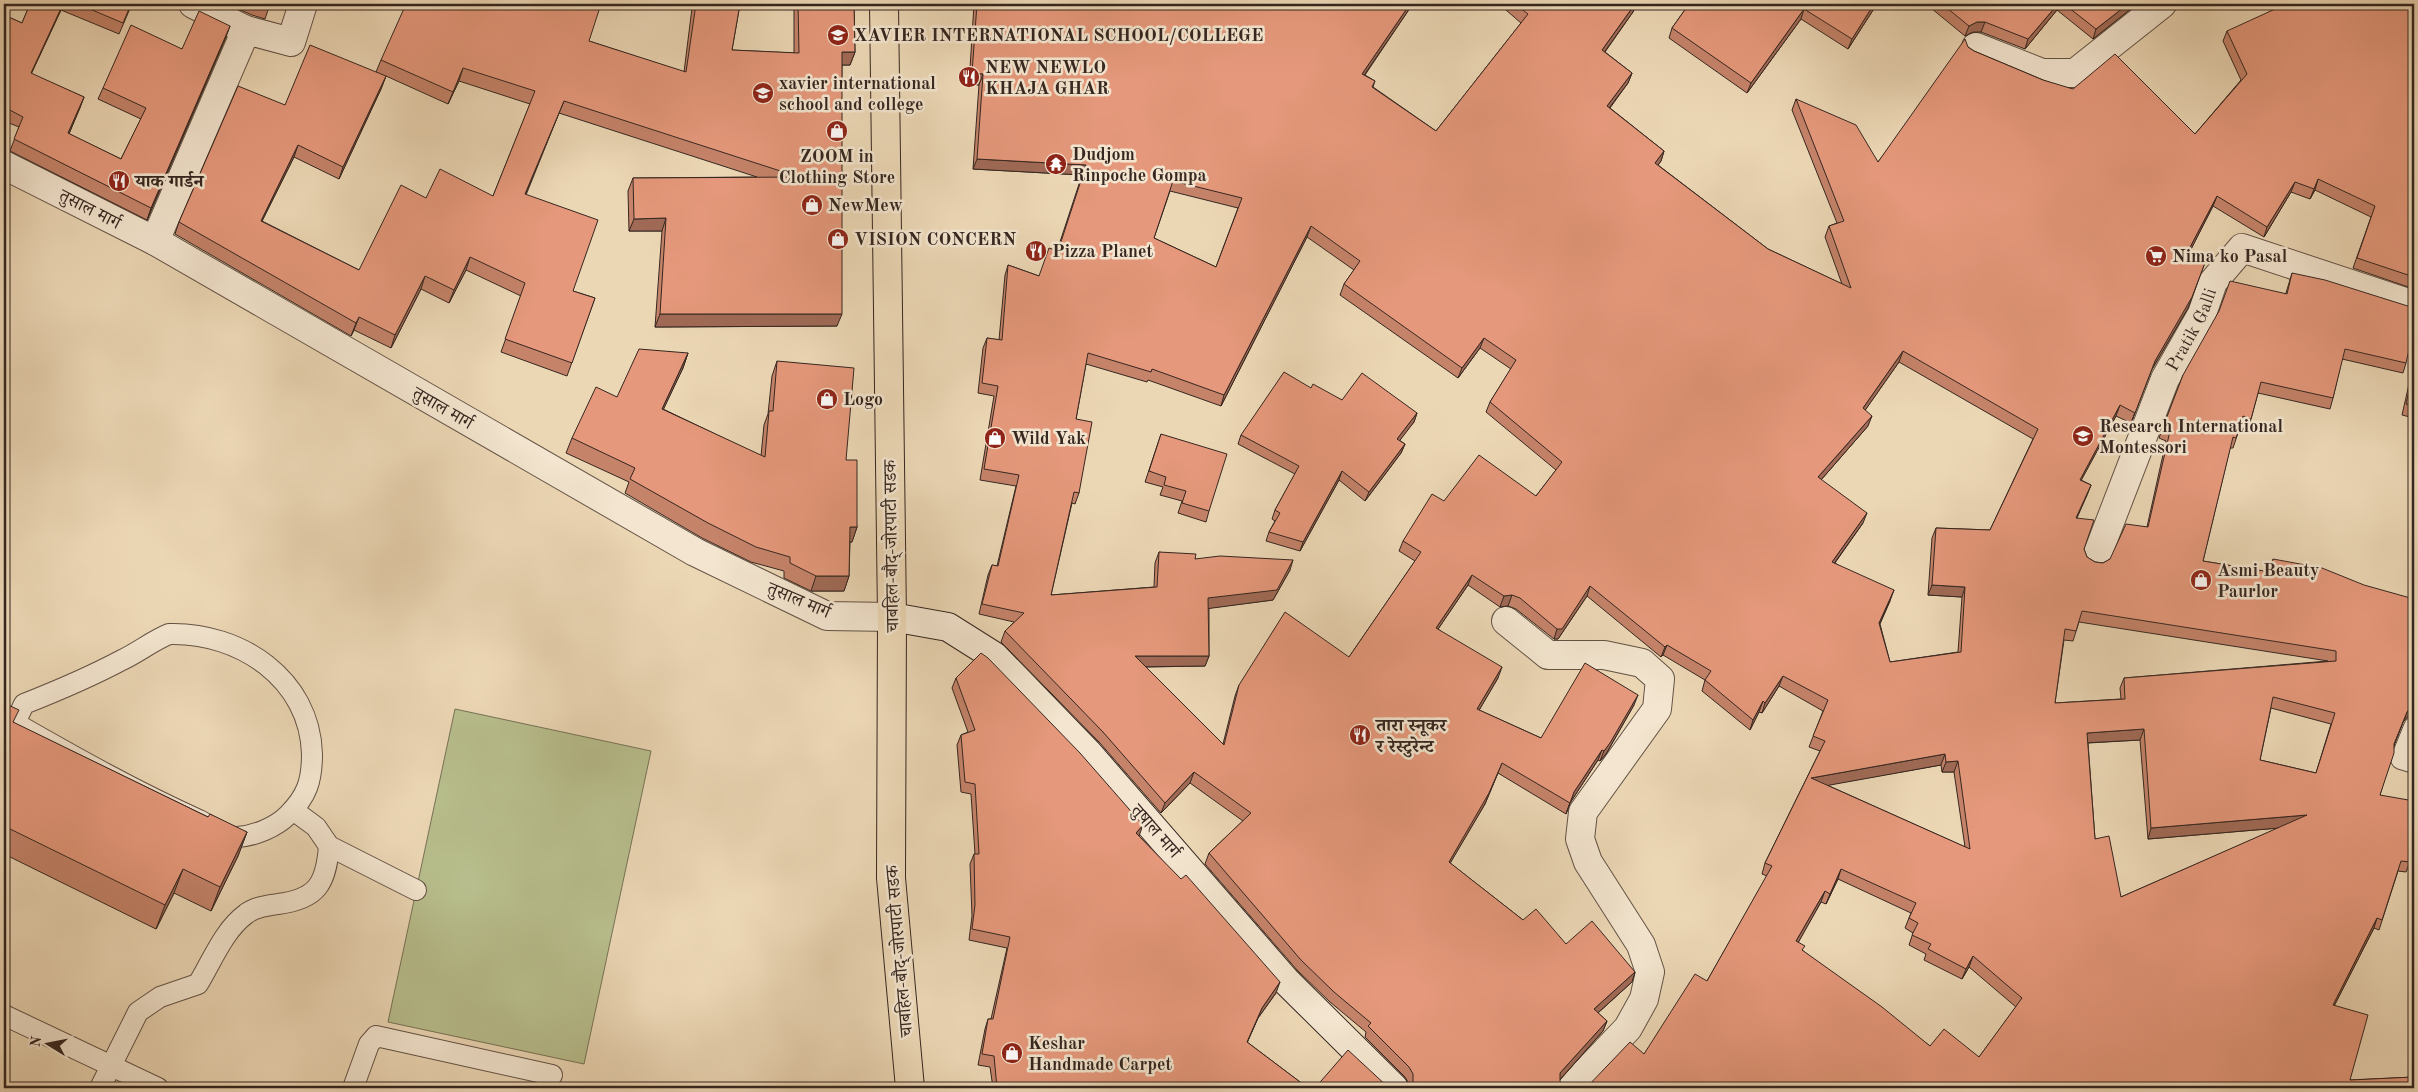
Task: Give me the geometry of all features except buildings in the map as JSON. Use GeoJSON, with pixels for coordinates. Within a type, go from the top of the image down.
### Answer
{"type":"FeatureCollection","features":[{"type":"Feature","properties":{"kind":"main road","name":"चाबहिल-बौद्-जोरपाटी सडक"},"geometry":{"type":"LineString","coordinates":[[884,4],[892,617],[891,878],[910,1088]]}},
{"type":"Feature","properties":{"kind":"street"},"geometry":{"type":"LineString","coordinates":[[193,4],[246,30],[291,42],[303,4]]}},
{"type":"Feature","properties":{"kind":"street"},"geometry":{"type":"LineString","coordinates":[[1976,47],[2042,73],[2076,73],[2162,4]]}},
{"type":"Feature","properties":{"kind":"street"},"geometry":{"type":"LineString","coordinates":[[155,241],[246,30]]}},
{"type":"Feature","properties":{"kind":"street","name":"तुसाल मार्ग"},"geometry":{"type":"LineString","coordinates":[[4,165],[155,241],[695,552],[827,616],[892,617]]}},
{"type":"Feature","properties":{"kind":"street","name":"Pratik Galli"},"geometry":{"type":"LineString","coordinates":[[2096,558],[2164,378],[2202,314],[2213,282],[2242,248],[2414,305]]}},
{"type":"Feature","properties":{"kind":"street","name":"तुषाल मार्ग"},"geometry":{"type":"LineString","coordinates":[[892,617],[948,627],[994,656],[1088,753],[1286,981],[1394,1088]]}},
{"type":"Feature","properties":{"kind":"street"},"geometry":{"type":"LineString","coordinates":[[1506,621],[1548,655],[1604,655],[1642,664],[1660,679],[1657,709],[1583,812],[1580,838],[1588,862],[1641,945],[1650,972],[1644,999],[1628,1028],[1571,1088]]}},
{"type":"Feature","properties":{"kind":"lane"},"geometry":{"type":"LineString","coordinates":[[169,634],[191,634],[222,641],[249,652],[272,668],[286,683],[308,723],[312,767],[307,793],[293,810],[273,827],[235,837],[138,792],[15,723],[24,704],[76,683],[125,659],[149,643],[169,634]]}},
{"type":"Feature","properties":{"kind":"lane"},"geometry":{"type":"LineString","coordinates":[[2414,727],[2401,759],[2414,763]]}},
{"type":"Feature","properties":{"kind":"lane"},"geometry":{"type":"LineString","coordinates":[[293,810],[316,827],[329,846],[416,890]]}},
{"type":"Feature","properties":{"kind":"lane"},"geometry":{"type":"LineString","coordinates":[[100,1088],[138,1012],[160,997],[198,984],[227,935],[247,913],[261,906],[303,899],[315,892],[323,880],[328,864],[329,846]]}},
{"type":"Feature","properties":{"kind":"lane"},"geometry":{"type":"LineString","coordinates":[[4,1015],[158,1088]]}},
{"type":"Feature","properties":{"kind":"lane"},"geometry":{"type":"LineString","coordinates":[[352,1088],[369,1044],[376,1036],[552,1075]]}},
{"type":"Feature","properties":{"kind":"green space"},"geometry":{"type":"Polygon","coordinates":[[[455,709],[651,751],[584,1064],[388,1022],[455,709]]]}},
{"type":"Feature","properties":{"kind":"place","name":"XAVIER INTERNATIONAL SCHOOL/COLLEGE"},"geometry":{"type":"Point","coordinates":[838,35]}},
{"type":"Feature","properties":{"kind":"place","name":"NEW NEWLO KHAJA GHAR"},"geometry":{"type":"Point","coordinates":[969,77]}},
{"type":"Feature","properties":{"kind":"place","name":"xavier international school and college"},"geometry":{"type":"Point","coordinates":[763,93]}},
{"type":"Feature","properties":{"kind":"place","name":"ZOOM in Clothing Store"},"geometry":{"type":"Point","coordinates":[837,131]}},
{"type":"Feature","properties":{"kind":"place","name":"Dudjom Rinpoche Gompa"},"geometry":{"type":"Point","coordinates":[1056,164]}},
{"type":"Feature","properties":{"kind":"place","name":"याक गार्डन"},"geometry":{"type":"Point","coordinates":[119,181]}},
{"type":"Feature","properties":{"kind":"place","name":"NewMew"},"geometry":{"type":"Point","coordinates":[812,205]}},
{"type":"Feature","properties":{"kind":"place","name":"VISION CONCERN"},"geometry":{"type":"Point","coordinates":[838,239]}},
{"type":"Feature","properties":{"kind":"place","name":"Pizza Planet"},"geometry":{"type":"Point","coordinates":[1036,251]}},
{"type":"Feature","properties":{"kind":"place","name":"Nima ko Pasal"},"geometry":{"type":"Point","coordinates":[2156,256]}},
{"type":"Feature","properties":{"kind":"place","name":"Logo"},"geometry":{"type":"Point","coordinates":[827,399]}},
{"type":"Feature","properties":{"kind":"place","name":"Research International Montessori"},"geometry":{"type":"Point","coordinates":[2083,436]}},
{"type":"Feature","properties":{"kind":"place","name":"Wild Yak"},"geometry":{"type":"Point","coordinates":[995,438]}},
{"type":"Feature","properties":{"kind":"place","name":"Asmi Beauty Paurlor"},"geometry":{"type":"Point","coordinates":[2201,580]}},
{"type":"Feature","properties":{"kind":"place","name":"तारा स्नूकर र रेस्टुरेन्ट"},"geometry":{"type":"Point","coordinates":[1360,735]}},
{"type":"Feature","properties":{"kind":"place","name":"Keshar Handmade Carpet"},"geometry":{"type":"Point","coordinates":[1012,1053]}}]}
